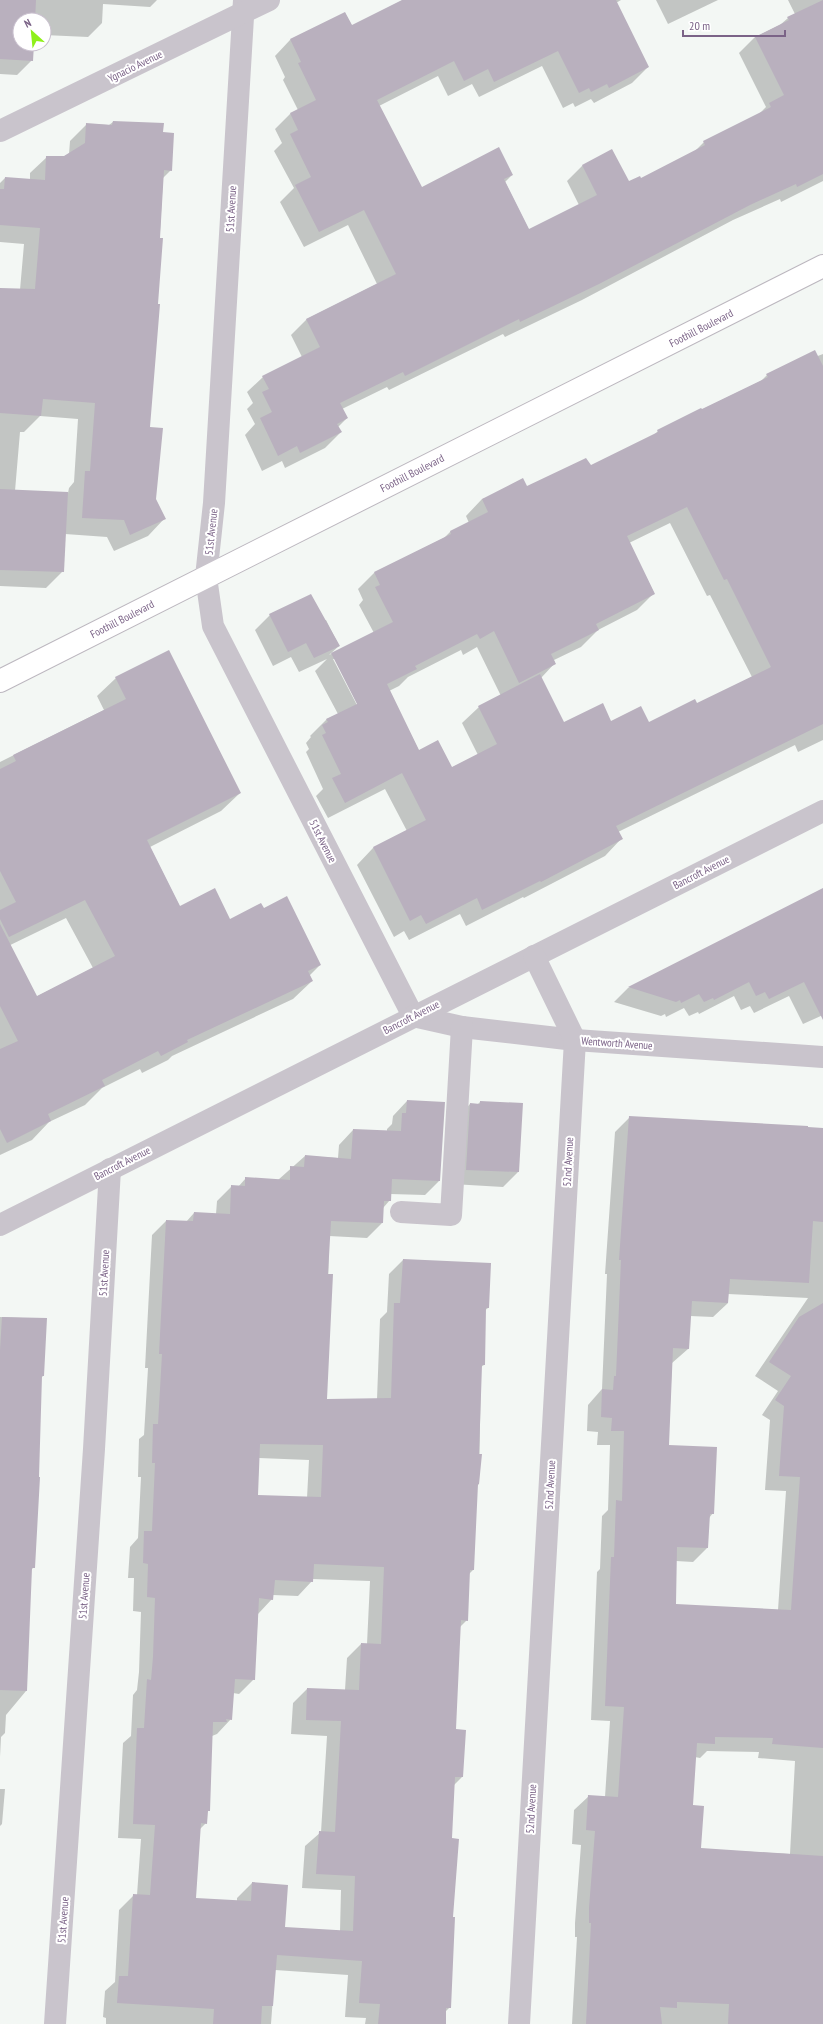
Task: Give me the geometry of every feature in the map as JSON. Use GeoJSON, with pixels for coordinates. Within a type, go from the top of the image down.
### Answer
{"type":"FeatureCollection","features":[{"type":"Feature","properties":{"kind":"main road","name":"Foothill Boulevard"},"geometry":{"type":"LineString","coordinates":[[0,681],[823,266]]}},
{"type":"Feature","properties":{"kind":"street","name":"Ygnacio Avenue"},"geometry":{"type":"LineString","coordinates":[[0,131],[244,7],[269,0]]}},
{"type":"Feature","properties":{"kind":"street","name":"51st Avenue"},"geometry":{"type":"LineString","coordinates":[[244,7],[214,503],[206,577],[213,626],[413,1016]]}},
{"type":"Feature","properties":{"kind":"street","name":"Bancroft Avenue"},"geometry":{"type":"LineString","coordinates":[[0,1225],[823,810]]}},
{"type":"Feature","properties":{"kind":"street","name":"52nd Avenue"},"geometry":{"type":"LineString","coordinates":[[519,2024],[575,1040],[534,956]]}},
{"type":"Feature","properties":{"kind":"street","name":"Wentworth Avenue"},"geometry":{"type":"LineString","coordinates":[[413,1016],[462,1027],[575,1040],[823,1057]]}},
{"type":"Feature","properties":{"kind":"street"},"geometry":{"type":"LineString","coordinates":[[401,1212],[451,1214],[462,1027]]}},
{"type":"Feature","properties":{"kind":"street","name":"51st Avenue"},"geometry":{"type":"LineString","coordinates":[[56,2024],[94,1456],[110,1169]]}},
{"type":"Feature","properties":{"kind":"building"},"geometry":{"type":"Polygon","coordinates":[[[0,0],[36,0],[35,12],[12,12],[12,52],[34,52],[33,61],[0,59],[0,0]]]}},
{"type":"Feature","properties":{"kind":"building"},"geometry":{"type":"Polygon","coordinates":[[[402,0],[616,0],[649,67],[609,88],[607,84],[591,92],[589,88],[579,93],[558,51],[494,82],[488,69],[464,81],[454,61],[377,100],[422,187],[499,147],[513,175],[504,179],[529,229],[597,195],[582,165],[612,149],[629,181],[640,176],[641,178],[705,145],[703,141],[771,107],[769,103],[784,95],[755,37],[789,20],[787,17],[823,0],[823,174],[797,187],[796,184],[750,205],[599,284],[520,322],[519,319],[405,376],[403,372],[340,403],[348,418],[337,424],[342,432],[300,453],[297,446],[278,456],[260,418],[272,412],[262,392],[269,389],[262,376],[320,347],[306,319],[396,274],[364,210],[319,232],[295,185],[311,177],[290,134],[298,130],[290,113],[316,100],[298,63],[301,62],[290,39],[345,12],[352,25],[402,0]]]}},
{"type":"Feature","properties":{"kind":"building"},"geometry":{"type":"Polygon","coordinates":[[[113,121],[164,123],[163,132],[174,133],[172,171],[164,170],[160,238],[163,238],[158,304],[160,304],[150,427],[163,428],[156,499],[166,519],[130,535],[124,520],[82,518],[85,471],[90,471],[95,403],[43,399],[41,416],[0,413],[0,288],[35,289],[40,228],[0,225],[0,189],[4,189],[5,177],[45,180],[46,156],[64,156],[85,143],[86,123],[112,125],[113,121]]]}},
{"type":"Feature","properties":{"kind":"building"},"geometry":{"type":"Polygon","coordinates":[[[815,350],[823,366],[823,724],[616,826],[623,839],[541,882],[540,881],[482,910],[477,898],[426,924],[421,915],[410,921],[373,847],[426,820],[402,773],[345,803],[332,778],[341,774],[322,735],[326,733],[322,725],[328,722],[326,719],[357,704],[331,653],[393,622],[375,587],[380,585],[374,572],[451,534],[450,531],[488,512],[482,499],[523,478],[527,486],[586,458],[591,465],[658,432],[657,430],[701,408],[702,409],[768,377],[766,374],[815,350]],[[687,507],[627,536],[655,594],[596,624],[599,630],[551,654],[556,664],[519,683],[494,631],[480,639],[477,634],[415,666],[417,669],[387,684],[419,750],[438,740],[452,767],[497,744],[478,706],[540,674],[564,722],[603,703],[611,721],[641,706],[649,722],[695,699],[697,703],[771,667],[727,579],[724,580],[687,507]]]}},
{"type":"Feature","properties":{"kind":"building"},"geometry":{"type":"Polygon","coordinates":[[[0,489],[68,492],[64,572],[0,570],[0,489]]]}},
{"type":"Feature","properties":{"kind":"building"},"geometry":{"type":"Polygon","coordinates":[[[311,594],[340,646],[314,658],[306,643],[288,652],[269,614],[311,594]]]}},
{"type":"Feature","properties":{"kind":"building"},"geometry":{"type":"Polygon","coordinates":[[[169,650],[241,793],[147,840],[180,906],[215,888],[230,919],[261,903],[264,908],[287,896],[321,965],[308,971],[313,981],[187,1040],[188,1042],[161,1056],[158,1051],[102,1080],[105,1086],[48,1114],[51,1121],[7,1143],[0,1129],[0,1049],[18,1041],[0,1006],[0,924],[37,996],[115,956],[85,900],[9,937],[0,919],[0,910],[16,902],[0,871],[0,769],[16,761],[13,755],[126,699],[115,677],[169,650]]]}},
{"type":"Feature","properties":{"kind":"building"},"geometry":{"type":"Polygon","coordinates":[[[823,888],[823,1020],[804,982],[769,999],[765,992],[756,996],[749,982],[714,1000],[713,998],[704,1002],[699,994],[681,1003],[680,1000],[676,1002],[628,987],[823,888]]]}},
{"type":"Feature","properties":{"kind":"building"},"geometry":{"type":"Polygon","coordinates":[[[407,1100],[445,1102],[440,1181],[392,1179],[391,1201],[384,1201],[383,1223],[331,1221],[328,1274],[333,1274],[327,1399],[391,1398],[394,1303],[400,1303],[403,1259],[491,1263],[489,1308],[486,1308],[485,1365],[482,1365],[479,1454],[482,1454],[478,1484],[474,1570],[470,1570],[468,1621],[461,1620],[456,1729],[466,1730],[463,1777],[455,1777],[452,1838],[459,1839],[453,1917],[455,1917],[451,2008],[446,2008],[446,2024],[378,2024],[380,2004],[359,2003],[362,1961],[277,1955],[273,2006],[262,2006],[261,2024],[213,2024],[214,2009],[117,2003],[119,1976],[128,1976],[133,1894],[150,1895],[155,1825],[133,1824],[137,1728],[144,1728],[147,1679],[151,1680],[153,1657],[155,1598],[147,1597],[148,1564],[143,1563],[144,1531],[152,1531],[155,1463],[152,1463],[153,1424],[158,1424],[162,1354],[159,1354],[166,1220],[193,1221],[194,1212],[230,1214],[231,1185],[245,1186],[245,1177],[290,1180],[290,1166],[304,1167],[305,1155],[351,1159],[353,1129],[401,1131],[402,1113],[406,1113],[407,1100]],[[260,1444],[258,1495],[321,1497],[323,1445],[260,1444]],[[314,1564],[313,1582],[275,1580],[273,1600],[259,1598],[255,1680],[235,1679],[232,1720],[226,1719],[227,1722],[213,1722],[210,1811],[208,1811],[207,1824],[201,1823],[196,1898],[251,1901],[252,1882],[288,1885],[285,1927],[353,1931],[355,1876],[316,1874],[319,1831],[335,1832],[341,1721],[306,1720],[307,1688],[359,1690],[361,1643],[381,1644],[384,1567],[314,1564]]]}},
{"type":"Feature","properties":{"kind":"building"},"geometry":{"type":"Polygon","coordinates":[[[480,1101],[523,1103],[519,1172],[466,1170],[470,1103],[480,1104],[480,1101]]]}},
{"type":"Feature","properties":{"kind":"building"},"geometry":{"type":"Polygon","coordinates":[[[629,1116],[823,1128],[823,1222],[813,1221],[809,1283],[730,1279],[728,1303],[692,1301],[689,1349],[673,1348],[669,1445],[717,1447],[714,1514],[710,1514],[708,1548],[677,1547],[676,1604],[791,1610],[800,1477],[779,1476],[784,1406],[775,1400],[791,1376],[769,1362],[799,1317],[823,1303],[823,1748],[772,1744],[773,1738],[715,1737],[715,1744],[697,1743],[693,1805],[704,1806],[701,1848],[823,1856],[823,2024],[728,2024],[729,2004],[677,2002],[677,2008],[660,2007],[662,2024],[586,2024],[591,1923],[589,1923],[589,1908],[595,1831],[586,1830],[588,1795],[618,1797],[624,1707],[605,1706],[611,1557],[614,1557],[616,1500],[622,1501],[624,1431],[611,1431],[612,1418],[601,1417],[602,1389],[613,1390],[614,1376],[616,1376],[621,1260],[619,1260],[629,1116]]]}},
{"type":"Feature","properties":{"kind":"building"},"geometry":{"type":"Polygon","coordinates":[[[2,1317],[47,1318],[44,1376],[42,1376],[40,1477],[35,1568],[32,1568],[27,1691],[0,1690],[0,1350],[2,1317]]]}}]}
